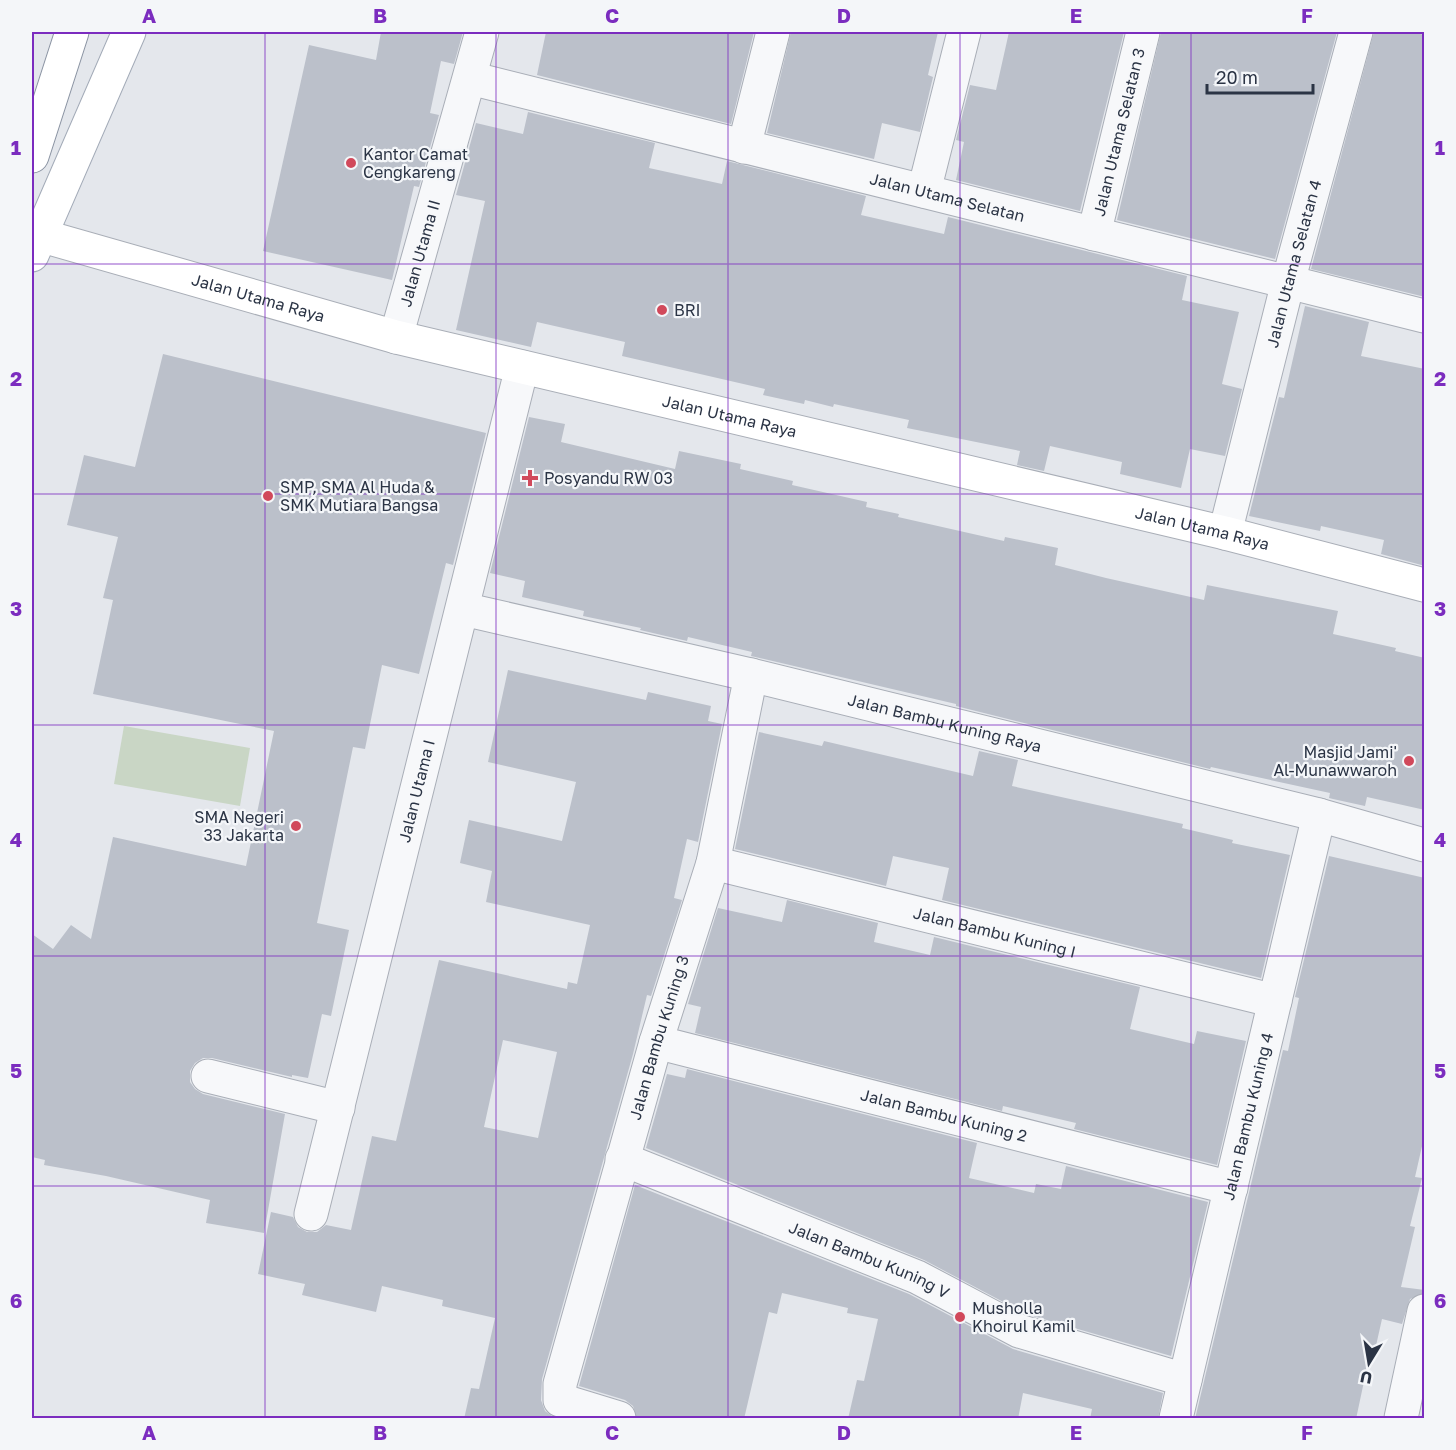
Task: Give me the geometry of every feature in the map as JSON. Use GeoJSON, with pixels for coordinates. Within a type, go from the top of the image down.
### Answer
{"type":"FeatureCollection","features":[{"type":"Feature","properties":{"kind":"main road"},"geometry":{"type":"LineString","coordinates":[[32,156],[72,32]]}},
{"type":"Feature","properties":{"kind":"main road"},"geometry":{"type":"LineString","coordinates":[[35,245],[125,39]]}},
{"type":"Feature","properties":{"kind":"main road","name":"Jalan Utama Raya"},"geometry":{"type":"LineString","coordinates":[[35,245],[396,337],[1225,533],[1425,585]]}},
{"type":"Feature","properties":{"kind":"street","name":"Jalan Utama II"},"geometry":{"type":"LineString","coordinates":[[396,337],[482,32]]}},
{"type":"Feature","properties":{"kind":"street"},"geometry":{"type":"LineString","coordinates":[[744,147],[772,32]]}},
{"type":"Feature","properties":{"kind":"street"},"geometry":{"type":"LineString","coordinates":[[924,191],[964,32]]}},
{"type":"Feature","properties":{"kind":"street","name":"Jalan Utama Selatan 3"},"geometry":{"type":"LineString","coordinates":[[1094,234],[1143,32]]}},
{"type":"Feature","properties":{"kind":"street","name":"Jalan Utama Selatan 4"},"geometry":{"type":"LineString","coordinates":[[1225,533],[1287,282],[1356,32]]}},
{"type":"Feature","properties":{"kind":"street","name":"Jalan Utama Selatan"},"geometry":{"type":"LineString","coordinates":[[470,78],[1425,316]]}},
{"type":"Feature","properties":{"kind":"street","name":"Jalan Utama I"},"geometry":{"type":"LineString","coordinates":[[311,1214],[522,367]]}},
{"type":"Feature","properties":{"kind":"street","name":"Jalan Bambu Kuning Raya"},"geometry":{"type":"LineString","coordinates":[[463,609],[751,675],[1319,815],[1425,845]]}},
{"type":"Feature","properties":{"kind":"street","name":"Jalan Bambu Kuning 3"},"geometry":{"type":"LineString","coordinates":[[619,1419],[560,1400],[560,1384],[656,1042],[713,863],[751,675]]}},
{"type":"Feature","properties":{"kind":"street","name":"Jalan Bambu Kuning 4"},"geometry":{"type":"LineString","coordinates":[[1176,1419],[1319,815]]}},
{"type":"Feature","properties":{"kind":"street","name":"Jalan Bambu Kuning I"},"geometry":{"type":"LineString","coordinates":[[713,863],[1275,1001]]}},
{"type":"Feature","properties":{"kind":"street","name":"Jalan Bambu Kuning 2"},"geometry":{"type":"LineString","coordinates":[[656,1042],[1231,1188]]}},
{"type":"Feature","properties":{"kind":"street"},"geometry":{"type":"LineString","coordinates":[[208,1076],[338,1108]]}},
{"type":"Feature","properties":{"kind":"street","name":"Jalan Bambu Kuning V"},"geometry":{"type":"LineString","coordinates":[[622,1159],[917,1277],[1019,1331],[1185,1380]]}},
{"type":"Feature","properties":{"kind":"street"},"geometry":{"type":"LineString","coordinates":[[1401,1419],[1425,1311]]}},
{"type":"Feature","properties":{"kind":"green space"},"geometry":{"type":"Polygon","coordinates":[[[124,726],[250,748],[240,806],[114,784],[124,726]]]}},
{"type":"Feature","properties":{"kind":"building","name":"Kantor Camat Cengkareng"},"geometry":{"type":"Polygon","coordinates":[[[381,32],[463,32],[454,64],[441,61],[430,113],[439,115],[419,187],[414,186],[392,280],[263,251],[309,45],[376,60],[381,32]]]}},
{"type":"Feature","properties":{"kind":"building"},"geometry":{"type":"Polygon","coordinates":[[[546,32],[754,32],[731,124],[537,75],[546,32]]]}},
{"type":"Feature","properties":{"kind":"building"},"geometry":{"type":"Polygon","coordinates":[[[791,32],[938,32],[928,75],[933,77],[920,132],[882,123],[874,159],[767,133],[791,32]]]}},
{"type":"Feature","properties":{"kind":"building"},"geometry":{"type":"Polygon","coordinates":[[[1009,32],[1124,32],[1080,211],[956,180],[964,142],[956,140],[970,85],[996,90],[1009,32]]]}},
{"type":"Feature","properties":{"kind":"building"},"geometry":{"type":"Polygon","coordinates":[[[1161,32],[1337,32],[1275,259],[1117,220],[1161,32]]]}},
{"type":"Feature","properties":{"kind":"building"},"geometry":{"type":"Polygon","coordinates":[[[1374,32],[1410,32],[1425,35],[1425,297],[1311,269],[1374,32]]]}},
{"type":"Feature","properties":{"kind":"building"},"geometry":{"type":"Polygon","coordinates":[[[528,112],[655,143],[649,168],[722,184],[727,161],[866,196],[861,215],[944,234],[948,217],[1187,276],[1182,300],[1239,312],[1222,384],[1242,389],[1225,456],[1190,449],[1181,488],[1120,474],[1122,462],[1050,446],[1044,471],[1017,465],[1020,451],[907,428],[909,420],[834,404],[833,407],[805,400],[804,404],[763,395],[765,389],[622,356],[625,342],[537,322],[531,347],[456,330],[485,201],[456,195],[476,123],[523,134],[528,112]]]}},
{"type":"Feature","properties":{"kind":"building"},"geometry":{"type":"Polygon","coordinates":[[[1305,306],[1369,322],[1361,356],[1425,369],[1425,566],[1381,554],[1384,540],[1321,526],[1320,531],[1249,516],[1279,397],[1284,398],[1305,306]]]}},
{"type":"Feature","properties":{"kind":"building"},"geometry":{"type":"Polygon","coordinates":[[[163,354],[486,433],[453,565],[446,563],[419,674],[382,665],[365,749],[353,747],[317,923],[349,930],[331,1016],[322,1014],[308,1078],[292,1075],[292,1077],[212,1058],[203,1058],[195,1063],[190,1071],[190,1082],[203,1094],[285,1114],[264,1233],[206,1223],[210,1200],[106,1176],[44,1165],[45,1160],[32,1157],[32,934],[53,949],[71,925],[91,939],[113,837],[246,866],[274,731],[93,694],[113,600],[103,598],[118,537],[67,525],[84,455],[135,467],[163,354]]]}},
{"type":"Feature","properties":{"kind":"building"},"geometry":{"type":"Polygon","coordinates":[[[529,417],[565,424],[561,442],[675,469],[679,451],[741,464],[740,469],[793,481],[792,485],[867,502],[866,507],[899,514],[898,517],[1004,541],[1005,537],[1058,548],[1055,565],[1106,578],[1204,600],[1207,585],[1338,611],[1333,634],[1396,648],[1395,651],[1425,658],[1425,810],[1367,797],[1365,806],[1333,799],[1329,798],[1330,793],[1211,767],[1210,769],[956,706],[956,704],[751,656],[752,652],[688,637],[687,641],[640,630],[641,628],[583,616],[584,611],[522,597],[525,581],[490,573],[529,417]]]}},
{"type":"Feature","properties":{"kind":"building"},"geometry":{"type":"Polygon","coordinates":[[[508,670],[646,700],[648,692],[711,706],[708,721],[722,724],[698,842],[687,839],[674,898],[682,900],[651,996],[647,995],[633,1054],[542,1379],[541,1400],[545,1411],[556,1419],[464,1419],[471,1388],[479,1389],[495,1318],[442,1306],[443,1300],[382,1286],[376,1312],[302,1295],[305,1284],[258,1274],[271,1212],[293,1217],[298,1227],[307,1232],[317,1232],[326,1225],[351,1230],[372,1136],[396,1141],[439,960],[567,989],[568,982],[577,984],[590,925],[486,902],[492,871],[460,863],[469,820],[562,841],[576,782],[488,762],[508,670]],[[503,1040],[484,1127],[538,1138],[557,1052],[503,1040]]]}},
{"type":"Feature","properties":{"kind":"building"},"geometry":{"type":"Polygon","coordinates":[[[759,732],[822,746],[824,741],[973,776],[979,751],[1018,760],[1012,786],[1183,824],[1182,828],[1233,840],[1232,843],[1290,855],[1261,978],[942,900],[949,868],[893,856],[886,886],[735,849],[759,732]]]}},
{"type":"Feature","properties":{"kind":"building"},"geometry":{"type":"Polygon","coordinates":[[[1329,856],[1425,878],[1425,1133],[1415,1177],[1422,1178],[1410,1226],[1415,1227],[1401,1287],[1425,1290],[1425,1293],[1410,1299],[1402,1324],[1382,1319],[1373,1359],[1369,1358],[1356,1419],[1195,1419],[1283,1050],[1288,1051],[1299,998],[1295,997],[1329,856]]]}},
{"type":"Feature","properties":{"kind":"building"},"geometry":{"type":"Polygon","coordinates":[[[787,900],[878,923],[874,942],[930,955],[934,937],[1140,987],[1130,1029],[1194,1044],[1197,1031],[1246,1041],[1217,1165],[1074,1129],[1076,1123],[1003,1106],[1002,1111],[695,1033],[701,1007],[688,1004],[718,908],[782,922],[787,900]]]}},
{"type":"Feature","properties":{"kind":"building"},"geometry":{"type":"Polygon","coordinates":[[[687,1069],[977,1143],[969,1178],[1034,1193],[1036,1184],[1061,1189],[1066,1166],[1208,1202],[1171,1356],[1026,1314],[924,1260],[646,1148],[667,1074],[685,1078],[687,1069]]]}},
{"type":"Feature","properties":{"kind":"building"},"geometry":{"type":"Polygon","coordinates":[[[635,1185],[909,1294],[1013,1349],[1163,1393],[1158,1419],[1090,1419],[1092,1409],[1023,1393],[1018,1419],[848,1419],[857,1380],[864,1381],[878,1319],[847,1313],[848,1308],[782,1293],[777,1314],[769,1312],[744,1419],[637,1419],[633,1406],[625,1400],[579,1386],[635,1185]]]}},
{"type":"Feature","properties":{"kind":"place","name":"Kantor Camat Cengkareng"},"geometry":{"type":"Point","coordinates":[351,163]}},
{"type":"Feature","properties":{"kind":"place","name":"BRI"},"geometry":{"type":"Point","coordinates":[662,310]}},
{"type":"Feature","properties":{"kind":"place","name":"Posyandu RW 03"},"geometry":{"type":"Point","coordinates":[530,478]}},
{"type":"Feature","properties":{"kind":"place","name":"SMP, SMA Al Huda & SMK Mutiara Bangsa"},"geometry":{"type":"Point","coordinates":[268,496]}},
{"type":"Feature","properties":{"kind":"place","name":"Masjid Jami' Al-Munawwaroh"},"geometry":{"type":"Point","coordinates":[1409,761]}},
{"type":"Feature","properties":{"kind":"place","name":"SMA Negeri 33 Jakarta"},"geometry":{"type":"Point","coordinates":[296,826]}},
{"type":"Feature","properties":{"kind":"place","name":"Musholla Khoirul Kamil"},"geometry":{"type":"Point","coordinates":[960,1317]}}]}
